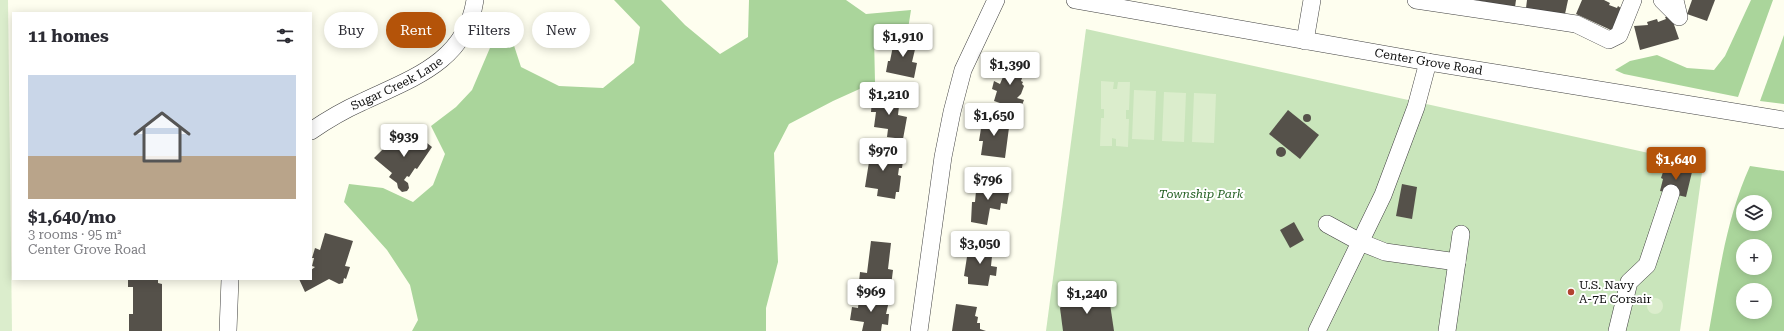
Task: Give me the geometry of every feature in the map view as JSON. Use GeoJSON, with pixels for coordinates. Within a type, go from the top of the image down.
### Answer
{"type":"FeatureCollection","features":[{"type":"Feature","properties":{"kind":"street","name":"Sugar Creek Lane"},"geometry":{"type":"LineString","coordinates":[[312,130],[360,102],[425,72],[439,62],[451,50],[461,36],[469,21],[475,0]]}},
{"type":"Feature","properties":{"kind":"street"},"geometry":{"type":"LineString","coordinates":[[919,331],[943,157],[952,112],[963,70],[996,0]]}},
{"type":"Feature","properties":{"kind":"street","name":"Center Grove Road"},"geometry":{"type":"LineString","coordinates":[[1075,0],[1428,62],[1784,120]]}},
{"type":"Feature","properties":{"kind":"street"},"geometry":{"type":"LineString","coordinates":[[1305,41],[1312,0]]}},
{"type":"Feature","properties":{"kind":"street"},"geometry":{"type":"LineString","coordinates":[[1416,0],[1576,24],[1609,40],[1619,35],[1633,0]]}},
{"type":"Feature","properties":{"kind":"street"},"geometry":{"type":"LineString","coordinates":[[1662,0],[1679,17],[1675,0]]}},
{"type":"Feature","properties":{"kind":"street"},"geometry":{"type":"LineString","coordinates":[[1317,331],[1388,182],[1416,107],[1428,62]]}},
{"type":"Feature","properties":{"kind":"street"},"geometry":{"type":"LineString","coordinates":[[1617,331],[1628,282],[1647,265],[1671,194]]}},
{"type":"Feature","properties":{"kind":"street"},"geometry":{"type":"LineString","coordinates":[[1327,224],[1360,242],[1385,252],[1457,262]]}},
{"type":"Feature","properties":{"kind":"street"},"geometry":{"type":"LineString","coordinates":[[1447,331],[1461,234]]}},
{"type":"Feature","properties":{"kind":"street"},"geometry":{"type":"LineString","coordinates":[[228,331],[230,280]]}},
{"type":"Feature","properties":{"kind":"green space"},"geometry":{"type":"Polygon","coordinates":[[[0,0],[8,0],[12,331],[0,331],[0,0]]]}},
{"type":"Feature","properties":{"kind":"green space"},"geometry":{"type":"Polygon","coordinates":[[[614,0],[661,0],[685,25],[720,54],[748,37],[749,0],[846,0],[866,14],[911,10],[908,29],[874,37],[875,82],[833,101],[789,124],[774,153],[778,262],[766,308],[766,331],[412,331],[418,320],[410,285],[387,250],[344,202],[349,184],[383,188],[413,202],[433,185],[445,154],[431,126],[456,107],[472,90],[490,48],[515,48],[521,67],[559,86],[603,88],[634,63],[640,27],[614,0]]]}},
{"type":"Feature","properties":{"kind":"green space"},"geometry":{"type":"Polygon","coordinates":[[[1751,0],[1773,0],[1738,97],[1624,74],[1615,70],[1630,61],[1657,55],[1687,68],[1714,70],[1725,56],[1751,0]]]}},
{"type":"Feature","properties":{"kind":"green space","name":"Township Park"},"geometry":{"type":"Polygon","coordinates":[[[1086,29],[1703,165],[1680,331],[1046,331],[1086,29]]]}},
{"type":"Feature","properties":{"kind":"green space"},"geometry":{"type":"Polygon","coordinates":[[[1784,35],[1784,104],[1760,101],[1784,35]]]}},
{"type":"Feature","properties":{"kind":"green space"},"geometry":{"type":"Polygon","coordinates":[[[1101,81],[1114,82],[1113,89],[1117,89],[1118,82],[1130,82],[1129,110],[1126,110],[1126,119],[1129,119],[1128,147],[1116,146],[1116,139],[1112,138],[1112,146],[1100,146],[1101,118],[1104,118],[1104,109],[1101,109],[1101,81]]]}},
{"type":"Feature","properties":{"kind":"green space"},"geometry":{"type":"Polygon","coordinates":[[[1134,90],[1156,91],[1154,140],[1132,139],[1134,90]]]}},
{"type":"Feature","properties":{"kind":"green space"},"geometry":{"type":"Polygon","coordinates":[[[1164,92],[1186,93],[1184,142],[1162,141],[1164,92]]]}},
{"type":"Feature","properties":{"kind":"green space"},"geometry":{"type":"Polygon","coordinates":[[[1194,93],[1216,94],[1214,143],[1192,142],[1194,93]]]}},
{"type":"Feature","properties":{"kind":"green space"},"geometry":{"type":"Polygon","coordinates":[[[1750,166],[1784,171],[1784,331],[1709,331],[1724,247],[1736,203],[1736,231],[1772,231],[1772,195],[1739,195],[1750,166]]]}},
{"type":"Feature","properties":{"kind":"green space"},"geometry":{"type":"Polygon","coordinates":[[[1655,298],[1662,303],[1663,306],[1658,313],[1655,314],[1648,309],[1647,306],[1652,299],[1655,298]]]}},
{"type":"Feature","properties":{"kind":"building"},"geometry":{"type":"Polygon","coordinates":[[[1475,0],[1516,0],[1515,7],[1475,0]]]}},
{"type":"Feature","properties":{"kind":"building"},"geometry":{"type":"Polygon","coordinates":[[[1527,0],[1568,0],[1565,14],[1526,8],[1527,0]]]}},
{"type":"Feature","properties":{"kind":"building"},"geometry":{"type":"Polygon","coordinates":[[[1582,0],[1604,0],[1610,3],[1609,5],[1617,8],[1618,6],[1622,9],[1613,31],[1576,14],[1582,0]]]}},
{"type":"Feature","properties":{"kind":"building"},"geometry":{"type":"Polygon","coordinates":[[[1692,0],[1715,0],[1707,21],[1687,14],[1692,0]]]}},
{"type":"Feature","properties":{"kind":"building"},"geometry":{"type":"Polygon","coordinates":[[[1671,16],[1679,39],[1640,50],[1634,26],[1648,25],[1647,22],[1657,19],[1658,22],[1666,19],[1665,17],[1671,16]]]}},
{"type":"Feature","properties":{"kind":"building"},"geometry":{"type":"Polygon","coordinates":[[[895,36],[917,41],[912,62],[917,63],[914,78],[886,72],[888,61],[890,61],[895,36]]]}},
{"type":"Feature","properties":{"kind":"building"},"geometry":{"type":"Polygon","coordinates":[[[1006,60],[1026,67],[1021,81],[1023,82],[1022,84],[1024,86],[1021,94],[1017,98],[1024,100],[1020,110],[994,101],[997,91],[992,89],[994,81],[1000,84],[1003,77],[1000,76],[1006,60]]]}},
{"type":"Feature","properties":{"kind":"building"},"geometry":{"type":"Polygon","coordinates":[[[878,94],[900,97],[898,115],[907,117],[903,139],[887,137],[888,129],[874,127],[876,112],[871,112],[872,99],[877,100],[878,94]]]}},
{"type":"Feature","properties":{"kind":"building"},"geometry":{"type":"Polygon","coordinates":[[[1288,110],[1319,135],[1300,159],[1269,134],[1288,110]]]}},
{"type":"Feature","properties":{"kind":"building"},"geometry":{"type":"Polygon","coordinates":[[[1307,114],[1310,115],[1310,121],[1307,122],[1304,121],[1303,118],[1304,115],[1307,114]]]}},
{"type":"Feature","properties":{"kind":"building"},"geometry":{"type":"Polygon","coordinates":[[[983,116],[1010,120],[1005,158],[981,155],[983,141],[979,141],[983,116]]]}},
{"type":"Feature","properties":{"kind":"building"},"geometry":{"type":"Polygon","coordinates":[[[412,131],[432,147],[417,169],[415,168],[409,177],[407,176],[404,180],[408,183],[409,188],[407,191],[402,192],[398,188],[397,183],[389,177],[392,173],[374,158],[385,147],[388,149],[398,137],[400,138],[406,132],[409,135],[412,131]]]}},
{"type":"Feature","properties":{"kind":"building"},"geometry":{"type":"Polygon","coordinates":[[[1279,147],[1283,147],[1286,152],[1283,157],[1279,157],[1276,154],[1276,150],[1279,147]]]}},
{"type":"Feature","properties":{"kind":"building"},"geometry":{"type":"Polygon","coordinates":[[[862,149],[904,155],[902,168],[899,168],[898,175],[901,176],[899,192],[896,192],[895,199],[877,196],[878,189],[865,187],[869,162],[860,161],[862,149]]]}},
{"type":"Feature","properties":{"kind":"building"},"geometry":{"type":"Polygon","coordinates":[[[1667,165],[1692,172],[1686,197],[1660,191],[1663,179],[1661,178],[1667,165]]]}},
{"type":"Feature","properties":{"kind":"building"},"geometry":{"type":"Polygon","coordinates":[[[982,180],[1004,183],[1003,193],[1009,193],[1007,204],[1001,203],[1000,210],[990,208],[987,225],[971,222],[972,202],[975,202],[976,191],[980,191],[982,180]]]}},
{"type":"Feature","properties":{"kind":"building"},"geometry":{"type":"Polygon","coordinates":[[[1402,184],[1417,187],[1412,219],[1396,216],[1402,184]]]}},
{"type":"Feature","properties":{"kind":"building"},"geometry":{"type":"Polygon","coordinates":[[[1294,222],[1304,240],[1290,248],[1280,230],[1294,222]]]}},
{"type":"Feature","properties":{"kind":"building"},"geometry":{"type":"Polygon","coordinates":[[[325,233],[353,241],[345,266],[350,267],[346,279],[344,278],[343,283],[339,284],[329,279],[305,292],[299,280],[312,280],[312,269],[315,267],[312,266],[314,258],[312,258],[315,248],[320,250],[325,233]]]}},
{"type":"Feature","properties":{"kind":"building"},"geometry":{"type":"Polygon","coordinates":[[[871,241],[891,243],[888,269],[893,270],[891,286],[859,282],[860,272],[867,273],[871,241]]]}},
{"type":"Feature","properties":{"kind":"building"},"geometry":{"type":"Polygon","coordinates":[[[969,244],[993,247],[991,266],[997,267],[996,276],[990,275],[988,286],[968,284],[968,277],[964,276],[969,244]]]}},
{"type":"Feature","properties":{"kind":"building"},"geometry":{"type":"Polygon","coordinates":[[[128,280],[158,280],[158,283],[162,284],[162,331],[129,331],[129,314],[133,314],[133,287],[128,287],[128,280]]]}},
{"type":"Feature","properties":{"kind":"building"},"geometry":{"type":"Polygon","coordinates":[[[1101,295],[1110,304],[1114,331],[1063,331],[1060,308],[1066,299],[1101,295]]]}},
{"type":"Feature","properties":{"kind":"building"},"geometry":{"type":"Polygon","coordinates":[[[870,296],[888,299],[889,301],[886,314],[889,314],[888,325],[882,324],[881,331],[862,331],[864,322],[850,320],[852,307],[858,308],[859,298],[869,299],[870,296]]]}},
{"type":"Feature","properties":{"kind":"building"},"geometry":{"type":"Polygon","coordinates":[[[956,304],[977,307],[975,316],[978,317],[977,323],[980,323],[980,329],[986,331],[952,331],[956,304]]]}},
{"type":"Feature","properties":{"kind":"place","name":"U.S. Navy A-7E Corsair"},"geometry":{"type":"Point","coordinates":[1571,292]}}]}
